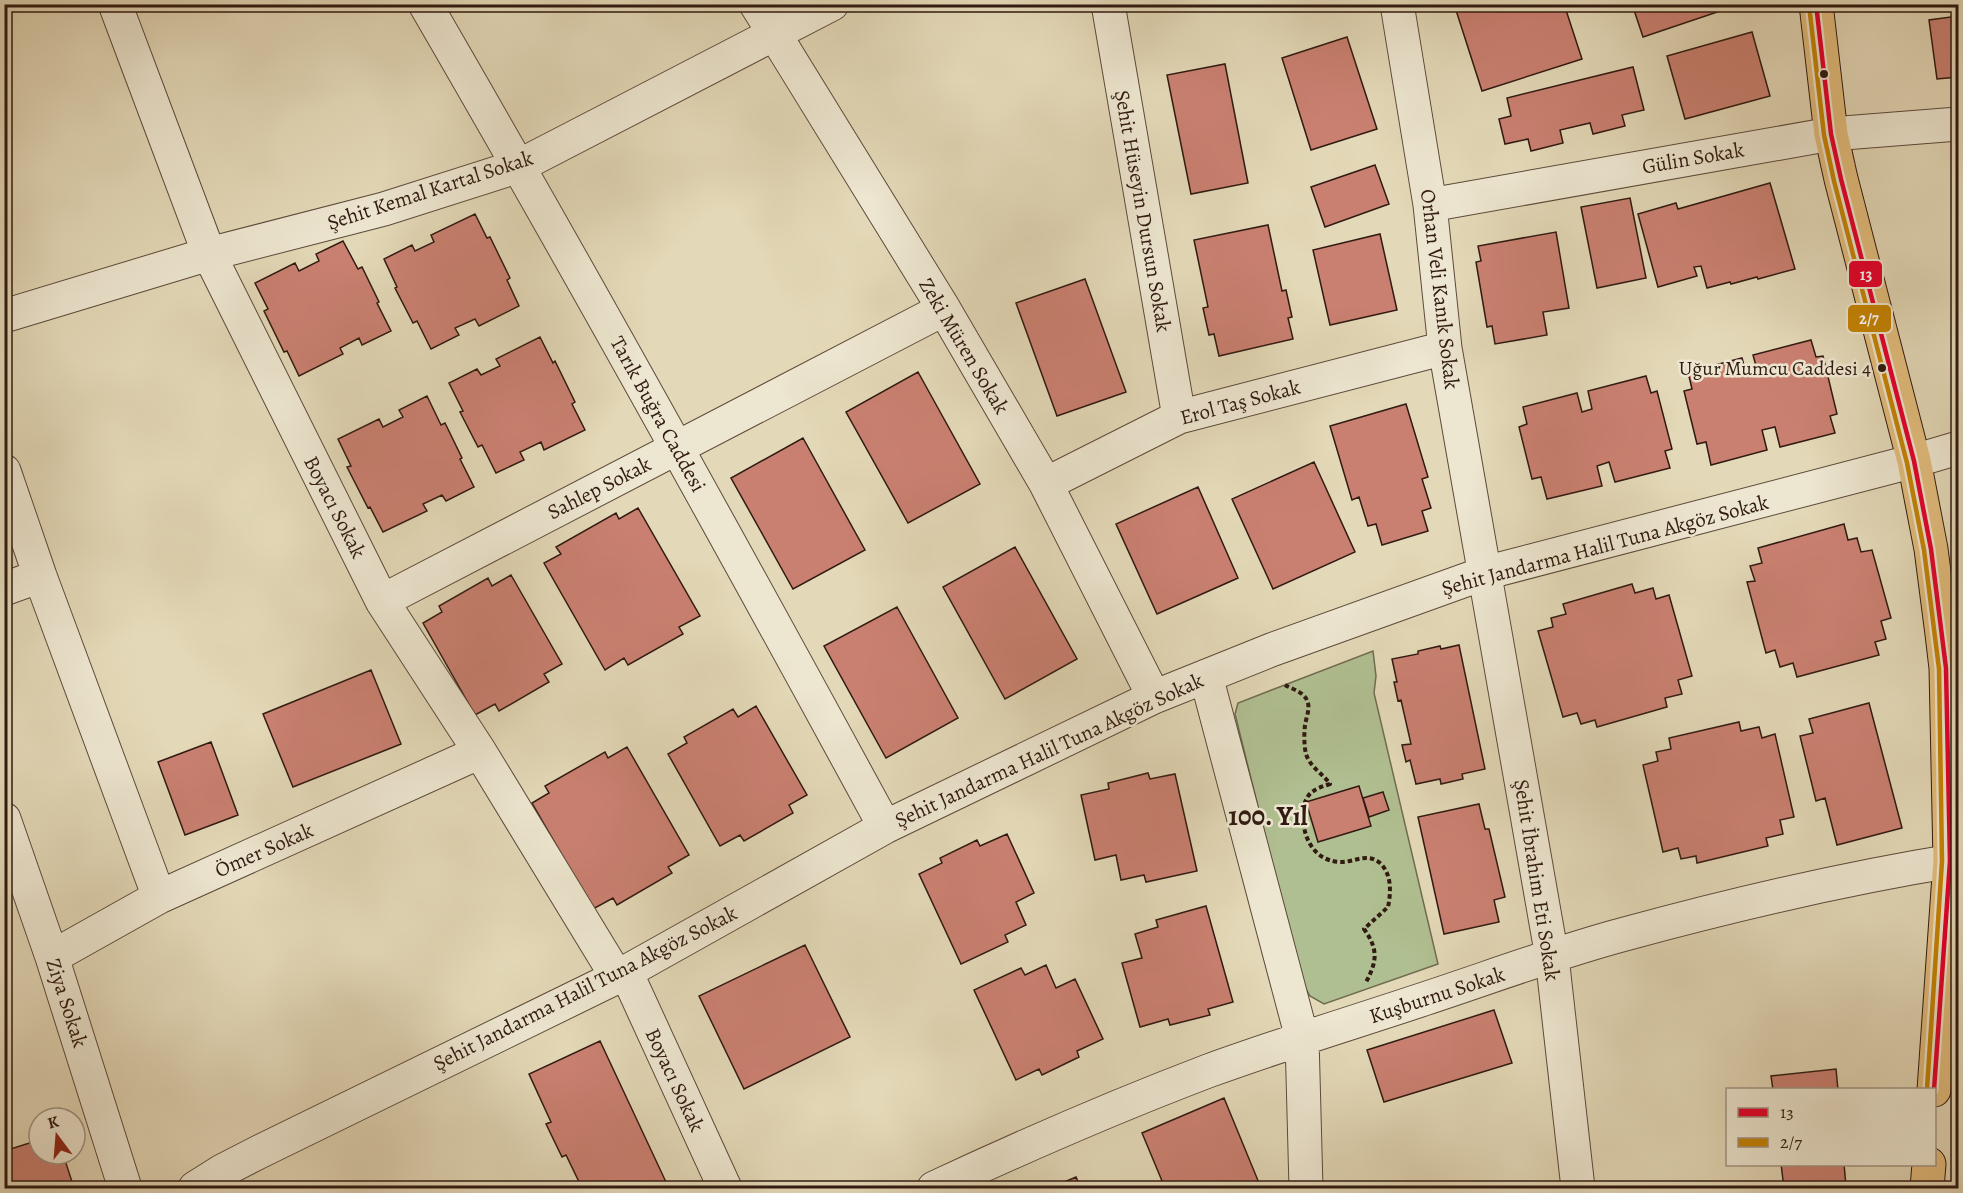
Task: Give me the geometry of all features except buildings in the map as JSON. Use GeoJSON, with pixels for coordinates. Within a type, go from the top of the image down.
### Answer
{"type":"FeatureCollection","features":[{"type":"Feature","properties":{"kind":"main road"},"geometry":{"type":"LineString","coordinates":[[1816,4],[1831,134],[1914,461],[1931,549],[1946,668],[1954,861],[1934,1088]]}},
{"type":"Feature","properties":{"kind":"main road"},"geometry":{"type":"LineString","coordinates":[[1927,1188],[1929,1166]]}},
{"type":"Feature","properties":{"kind":"street","name":"Boyacı Sokak"},"geometry":{"type":"LineString","coordinates":[[115,4],[209,254],[382,601],[621,975],[725,1188]]}},
{"type":"Feature","properties":{"kind":"street","name":"Tarık Buğra Caddesi"},"geometry":{"type":"LineString","coordinates":[[425,4],[678,447],[885,827]]}},
{"type":"Feature","properties":{"kind":"street","name":"Zeki Müren Sokak"},"geometry":{"type":"LineString","coordinates":[[756,4],[944,309],[1046,484],[1154,698]]}},
{"type":"Feature","properties":{"kind":"street","name":"Şehit Kemal Kartal Sokak"},"geometry":{"type":"LineString","coordinates":[[4,316],[209,254],[384,209],[519,166],[832,4]]}},
{"type":"Feature","properties":{"kind":"street","name":"Şehit Hüseyin Dursun Sokak"},"geometry":{"type":"LineString","coordinates":[[1108,4],[1179,417]]}},
{"type":"Feature","properties":{"kind":"street","name":"Orhan Veli Kanık Sokak"},"geometry":{"type":"LineString","coordinates":[[1397,4],[1430,205],[1445,348],[1485,573]]}},
{"type":"Feature","properties":{"kind":"street","name":"Gülin Sokak"},"geometry":{"type":"LineString","coordinates":[[1430,205],[1831,134],[1959,124]]}},
{"type":"Feature","properties":{"kind":"street","name":"Sahlep Sokak"},"geometry":{"type":"LineString","coordinates":[[382,601],[944,309]]}},
{"type":"Feature","properties":{"kind":"street","name":"Erol Taş Sokak"},"geometry":{"type":"LineString","coordinates":[[1046,484],[1179,417],[1445,348]]}},
{"type":"Feature","properties":{"kind":"street","name":"Şehit Jandarma Halil Tuna Akgöz Sokak"},"geometry":{"type":"LineString","coordinates":[[195,1188],[228,1180],[621,975],[885,827],[1154,698],[1206,676],[1271,650],[1485,573],[1959,448]]}},
{"type":"Feature","properties":{"kind":"street"},"geometry":{"type":"LineString","coordinates":[[4,471],[40,576],[159,897]]}},
{"type":"Feature","properties":{"kind":"street","name":"Şehit İbrahim Eti Sokak"},"geometry":{"type":"LineString","coordinates":[[1485,573],[1552,957],[1578,1188]]}},
{"type":"Feature","properties":{"kind":"street"},"geometry":{"type":"LineString","coordinates":[[4,589],[40,576]]}},
{"type":"Feature","properties":{"kind":"street"},"geometry":{"type":"LineString","coordinates":[[1206,676],[1302,1038],[1306,1188]]}},
{"type":"Feature","properties":{"kind":"street","name":"Ömer Sokak"},"geometry":{"type":"LineString","coordinates":[[52,957],[159,897],[480,752]]}},
{"type":"Feature","properties":{"kind":"street","name":"Ziya Sokak"},"geometry":{"type":"LineString","coordinates":[[4,819],[52,957],[125,1188]]}},
{"type":"Feature","properties":{"kind":"street","name":"Kuşburnu Sokak"},"geometry":{"type":"LineString","coordinates":[[934,1188],[1196,1076],[1302,1038],[1552,957],[1624,934],[1796,892],[1884,872],[1954,861]]}},
{"type":"Feature","properties":{"kind":"path"},"geometry":{"type":"LineString","coordinates":[[1285,685],[1301,693],[1308,701],[1309,713],[1305,725],[1307,756],[1313,767],[1330,784],[1316,789],[1309,795],[1304,805],[1305,837],[1314,850],[1325,859],[1340,862],[1368,858],[1379,862],[1389,880],[1388,907],[1364,929],[1376,950],[1370,975],[1362,991]]}},
{"type":"Feature","properties":{"kind":"green space"},"geometry":{"type":"Polygon","coordinates":[[[1373,651],[1376,676],[1374,693],[1438,964],[1324,1004],[1310,996],[1301,980],[1235,714],[1238,703],[1373,651]]]}},
{"type":"Feature","properties":{"kind":"transit line","name":"13"},"geometry":{"type":"LineString","coordinates":[[1816,4],[1831,134],[1914,461],[1931,549],[1946,668],[1950,861],[1934,1088]]}},
{"type":"Feature","properties":{"kind":"transit line","name":"2/7"},"geometry":{"type":"LineString","coordinates":[[1809,5],[1824,135],[1907,463],[1924,550],[1939,669],[1942,861],[1927,1088]]}},
{"type":"Feature","properties":{"kind":"place","name":"Uğur Mumcu Caddesi 4"},"geometry":{"type":"Point","coordinates":[1882,368]}},
{"type":"Feature","properties":{"kind":"district","name":"100. Yıl"},"geometry":{"type":"Point","coordinates":[1268,816]}}]}
